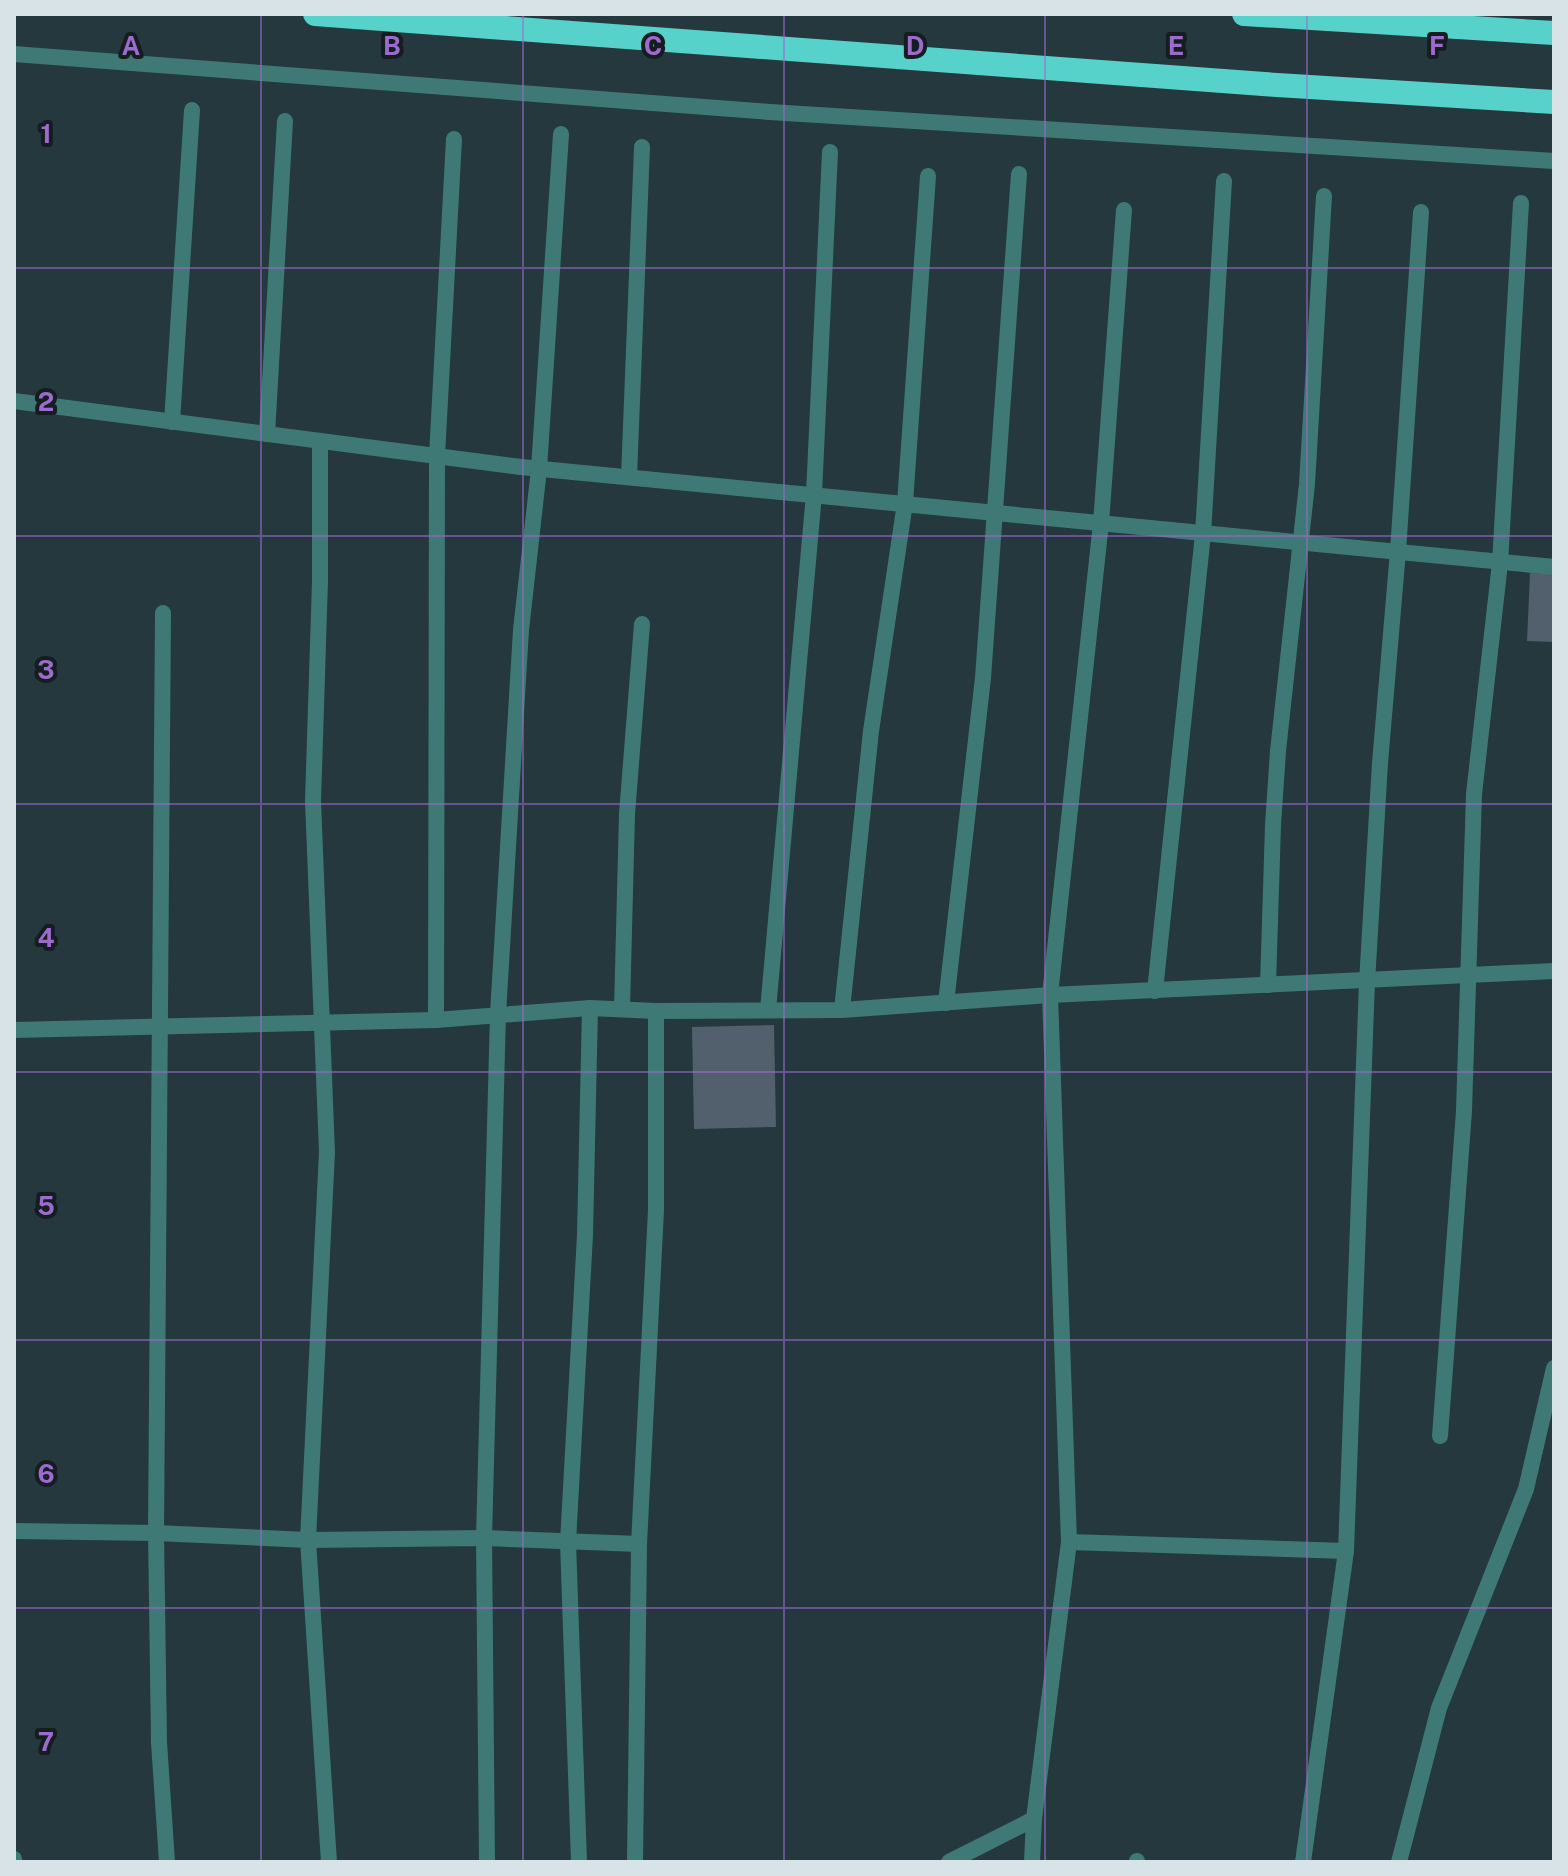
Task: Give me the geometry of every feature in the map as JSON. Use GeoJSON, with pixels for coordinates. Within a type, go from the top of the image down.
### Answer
{"type":"FeatureCollection","features":[{"type":"Feature","properties":{"kind":"highway"},"geometry":{"type":"LineString","coordinates":[[315,14],[1215,81],[1554,102]]}},
{"type":"Feature","properties":{"kind":"highway"},"geometry":{"type":"LineString","coordinates":[[1244,14],[1554,33]]}},
{"type":"Feature","properties":{"kind":"street"},"geometry":{"type":"LineString","coordinates":[[14,54],[770,112],[1554,161]]}},
{"type":"Feature","properties":{"kind":"street"},"geometry":{"type":"LineString","coordinates":[[172,422],[192,110]]}},
{"type":"Feature","properties":{"kind":"street"},"geometry":{"type":"LineString","coordinates":[[267,434],[285,121]]}},
{"type":"Feature","properties":{"kind":"street"},"geometry":{"type":"LineString","coordinates":[[487,1862],[484,1538],[498,1014],[521,630],[539,469],[561,134]]}},
{"type":"Feature","properties":{"kind":"street"},"geometry":{"type":"LineString","coordinates":[[436,1020],[437,456],[454,139]]}},
{"type":"Feature","properties":{"kind":"street"},"geometry":{"type":"LineString","coordinates":[[629,477],[642,147]]}},
{"type":"Feature","properties":{"kind":"street"},"geometry":{"type":"LineString","coordinates":[[768,1010],[814,494],[830,152]]}},
{"type":"Feature","properties":{"kind":"street"},"geometry":{"type":"LineString","coordinates":[[946,1003],[983,678],[1019,174]]}},
{"type":"Feature","properties":{"kind":"street"},"geometry":{"type":"LineString","coordinates":[[842,1010],[871,731],[905,503],[928,176]]}},
{"type":"Feature","properties":{"kind":"street"},"geometry":{"type":"LineString","coordinates":[[1155,991],[1169,833],[1203,534],[1224,181]]}},
{"type":"Feature","properties":{"kind":"street"},"geometry":{"type":"LineString","coordinates":[[1268,985],[1278,751],[1307,484],[1324,196]]}},
{"type":"Feature","properties":{"kind":"street"},"geometry":{"type":"LineString","coordinates":[[1440,1436],[1464,1111],[1474,794],[1500,563],[1521,203]]}},
{"type":"Feature","properties":{"kind":"street"},"geometry":{"type":"LineString","coordinates":[[1032,1862],[1034,1819],[1069,1542],[1050,995],[1101,523],[1124,210]]}},
{"type":"Feature","properties":{"kind":"street"},"geometry":{"type":"LineString","coordinates":[[1303,1862],[1346,1551],[1367,982],[1421,212]]}},
{"type":"Feature","properties":{"kind":"street"},"geometry":{"type":"LineString","coordinates":[[14,401],[539,469],[1554,567]]}},
{"type":"Feature","properties":{"kind":"street"},"geometry":{"type":"LineString","coordinates":[[320,441],[320,581],[313,801],[327,1152],[308,1540],[329,1862]]}},
{"type":"Feature","properties":{"kind":"street"},"geometry":{"type":"LineString","coordinates":[[163,613],[156,1533],[159,1742],[167,1862]]}},
{"type":"Feature","properties":{"kind":"street"},"geometry":{"type":"LineString","coordinates":[[622,1009],[627,814],[642,624]]}},
{"type":"Feature","properties":{"kind":"street"},"geometry":{"type":"LineString","coordinates":[[14,1030],[436,1020],[590,1008],[656,1011],[842,1010],[1050,995],[1554,971]]}},
{"type":"Feature","properties":{"kind":"street"},"geometry":{"type":"LineString","coordinates":[[579,1862],[568,1542],[585,1235],[590,1008]]}},
{"type":"Feature","properties":{"kind":"street"},"geometry":{"type":"LineString","coordinates":[[635,1862],[639,1544],[656,1210],[656,1011]]}},
{"type":"Feature","properties":{"kind":"street"},"geometry":{"type":"LineString","coordinates":[[1399,1862],[1439,1708],[1526,1489],[1554,1368]]}},
{"type":"Feature","properties":{"kind":"street"},"geometry":{"type":"LineString","coordinates":[[14,1531],[308,1540],[484,1538],[639,1544]]}},
{"type":"Feature","properties":{"kind":"street"},"geometry":{"type":"LineString","coordinates":[[1069,1542],[1346,1551]]}},
{"type":"Feature","properties":{"kind":"street"},"geometry":{"type":"LineString","coordinates":[[949,1862],[1034,1819]]}},
{"type":"Feature","properties":{"kind":"building"},"geometry":{"type":"Polygon","coordinates":[[[1530,573],[1554,574],[1554,642],[1527,641],[1530,573]]]}},
{"type":"Feature","properties":{"kind":"building"},"geometry":{"type":"Polygon","coordinates":[[[774,1025],[776,1127],[694,1129],[692,1027],[774,1025]]]}}]}
